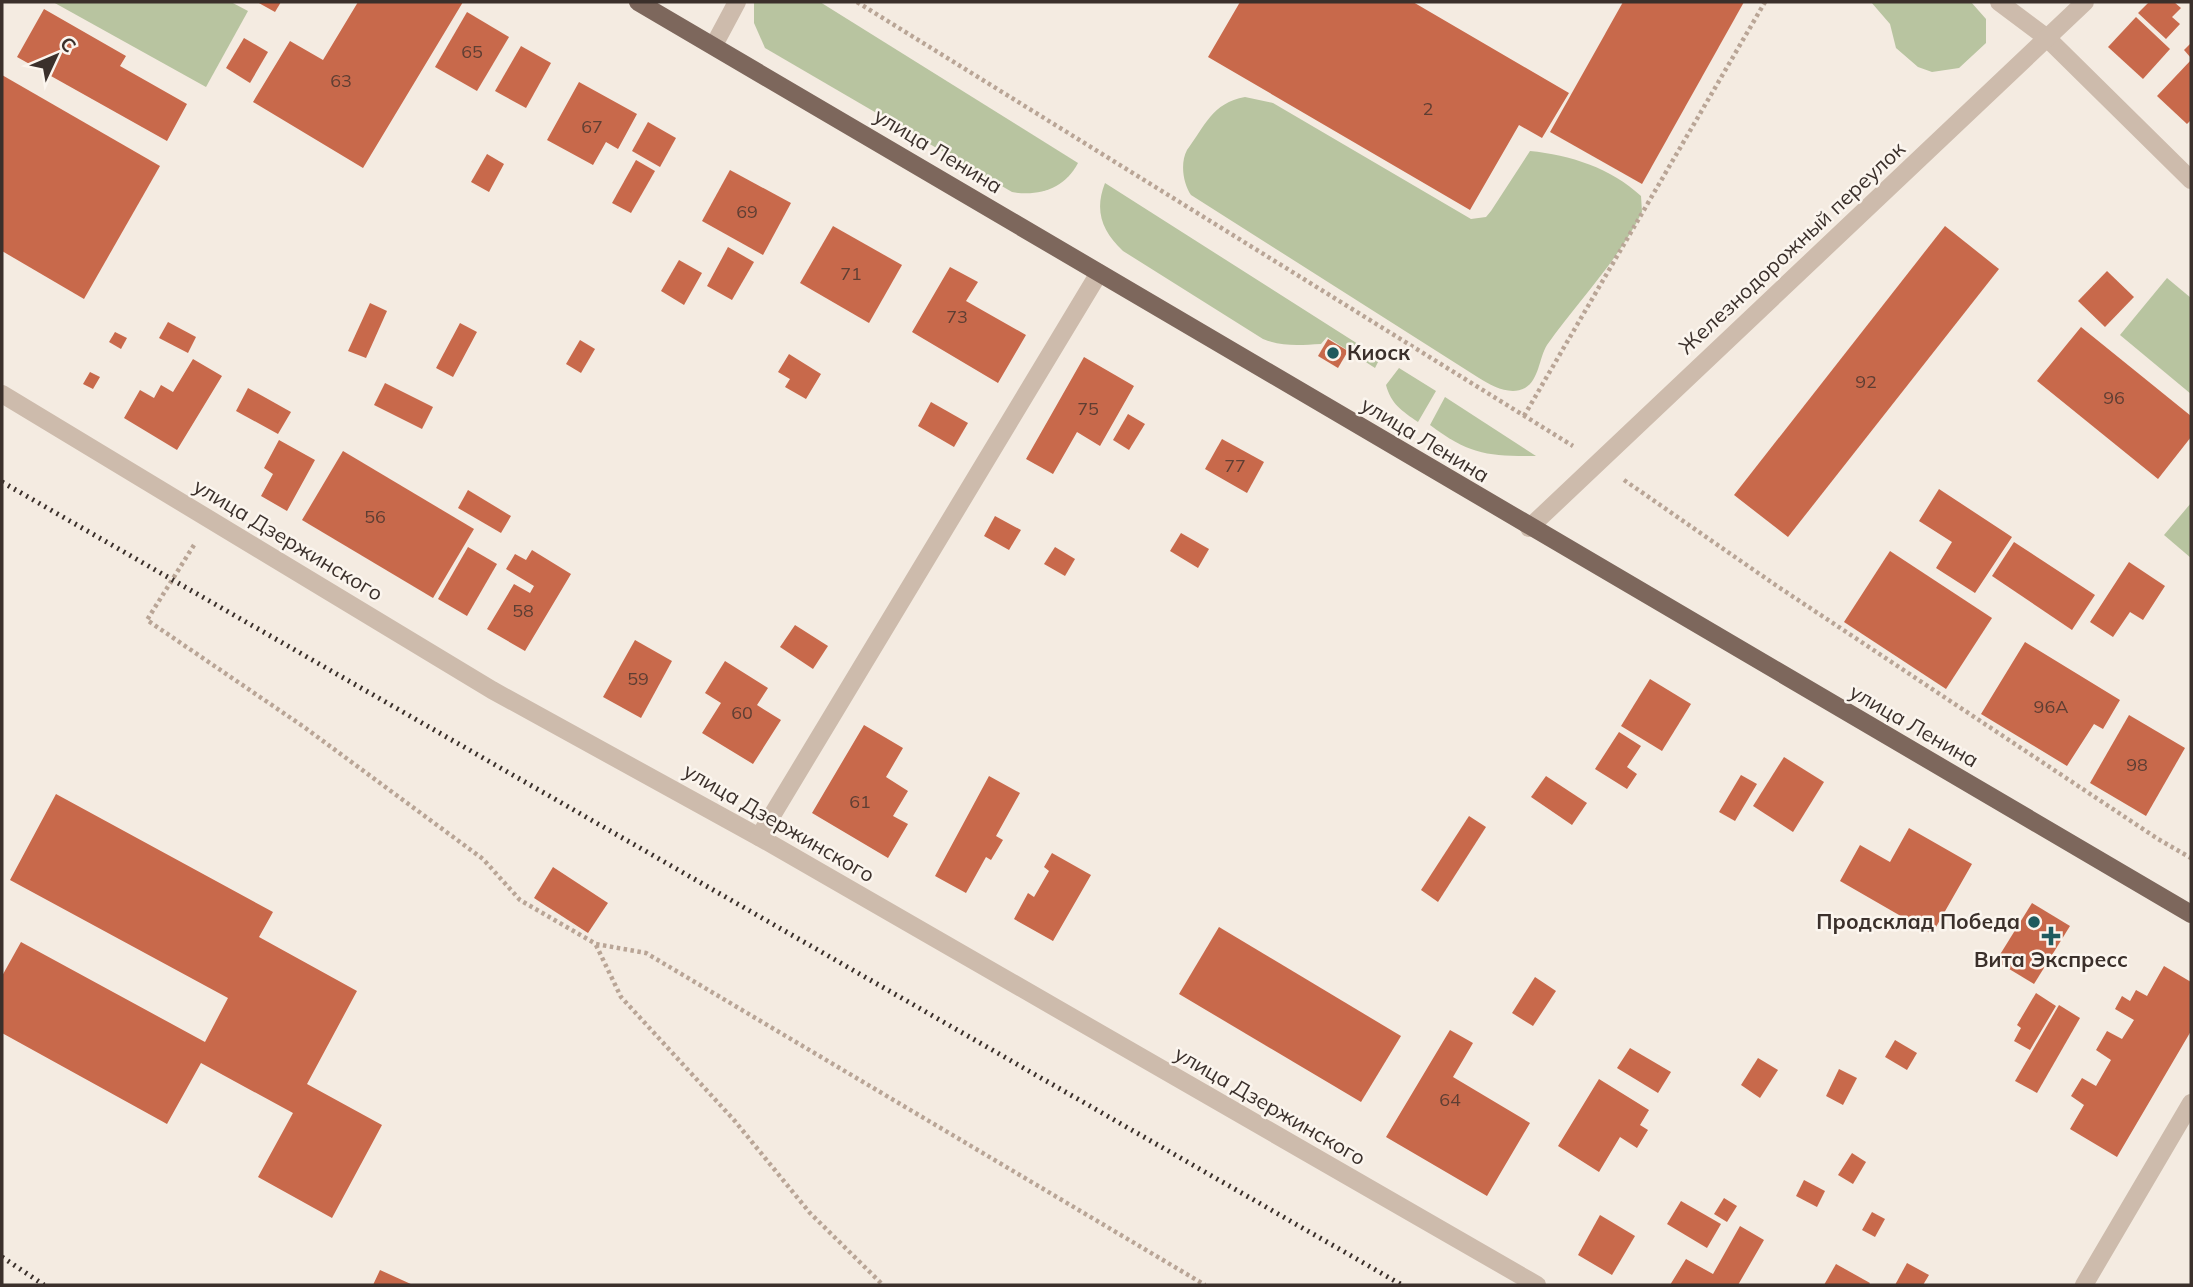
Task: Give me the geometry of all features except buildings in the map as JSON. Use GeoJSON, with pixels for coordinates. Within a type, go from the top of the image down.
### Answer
{"type":"FeatureCollection","features":[{"type":"Feature","properties":{"kind":"main road","name":"улица Ленина"},"geometry":{"type":"LineString","coordinates":[[638,2],[1529,528],[2191,914]]}},
{"type":"Feature","properties":{"kind":"street"},"geometry":{"type":"LineString","coordinates":[[714,45],[737,2]]}},
{"type":"Feature","properties":{"kind":"street"},"geometry":{"type":"LineString","coordinates":[[1999,2],[2047,38],[2191,180]]}},
{"type":"Feature","properties":{"kind":"street","name":"Железнодорожный переулок"},"geometry":{"type":"LineString","coordinates":[[1529,528],[2085,2]]}},
{"type":"Feature","properties":{"kind":"street"},"geometry":{"type":"LineString","coordinates":[[759,837],[1099,272]]}},
{"type":"Feature","properties":{"kind":"street","name":"улица Дзержинского"},"geometry":{"type":"LineString","coordinates":[[2,394],[492,690],[759,837],[1536,1285]]}},
{"type":"Feature","properties":{"kind":"street"},"geometry":{"type":"LineString","coordinates":[[2084,1285],[2191,1103]]}},
{"type":"Feature","properties":{"kind":"path"},"geometry":{"type":"LineString","coordinates":[[857,2],[1599,462],[1797,600],[2158,839],[2191,858]]}},
{"type":"Feature","properties":{"kind":"path"},"geometry":{"type":"LineString","coordinates":[[1524,416],[1765,2]]}},
{"type":"Feature","properties":{"kind":"path"},"geometry":{"type":"LineString","coordinates":[[210,520],[147,620],[304,727],[483,859],[520,900],[596,944],[646,953],[1205,1285]]}},
{"type":"Feature","properties":{"kind":"path"},"geometry":{"type":"LineString","coordinates":[[596,944],[621,997],[734,1120],[810,1213],[883,1285]]}},
{"type":"Feature","properties":{"kind":"green space"},"geometry":{"type":"Polygon","coordinates":[[[53,2],[231,2],[248,11],[206,87],[53,2]]]}},
{"type":"Feature","properties":{"kind":"green space"},"geometry":{"type":"Polygon","coordinates":[[[754,2],[820,2],[1078,163],[1066,179],[1050,189],[1032,193],[1012,192],[765,48],[754,23],[754,2]]]}},
{"type":"Feature","properties":{"kind":"green space"},"geometry":{"type":"Polygon","coordinates":[[[1871,2],[1971,2],[1986,19],[1986,43],[1959,68],[1932,72],[1918,67],[1896,48],[1890,24],[1871,2]]]}},
{"type":"Feature","properties":{"kind":"green space"},"geometry":{"type":"Polygon","coordinates":[[[1245,97],[1273,103],[1471,219],[1486,217],[1530,151],[1589,164],[1617,178],[1641,196],[1642,212],[1610,264],[1547,345],[1530,384],[1519,390],[1501,389],[1479,378],[1191,195],[1183,173],[1187,150],[1217,110],[1245,97]]]}},
{"type":"Feature","properties":{"kind":"green space"},"geometry":{"type":"Polygon","coordinates":[[[1105,183],[1380,358],[1375,368],[1327,337],[1321,344],[1306,345],[1263,339],[1123,251],[1110,236],[1102,220],[1100,203],[1105,183]]]}},
{"type":"Feature","properties":{"kind":"green space"},"geometry":{"type":"Polygon","coordinates":[[[2167,278],[2191,298],[2191,394],[2120,335],[2167,278]]]}},
{"type":"Feature","properties":{"kind":"green space"},"geometry":{"type":"Polygon","coordinates":[[[1399,368],[1436,391],[1418,422],[1398,406],[1388,392],[1386,385],[1399,368]]]}},
{"type":"Feature","properties":{"kind":"green space"},"geometry":{"type":"Polygon","coordinates":[[[1445,397],[1536,456],[1480,452],[1444,435],[1430,425],[1445,397]]]}},
{"type":"Feature","properties":{"kind":"green space"},"geometry":{"type":"Polygon","coordinates":[[[2191,503],[2191,558],[2164,535],[2191,503]]]}},
{"type":"Feature","properties":{"kind":"railway"},"geometry":{"type":"LineString","coordinates":[[2,482],[1402,1285]]}},
{"type":"Feature","properties":{"kind":"railway"},"geometry":{"type":"LineString","coordinates":[[2,1257],[44,1285]]}},
{"type":"Feature","properties":{"kind":"place","name":"Киоск"},"geometry":{"type":"Point","coordinates":[1333,353]}},
{"type":"Feature","properties":{"kind":"place","name":"Продсклад Победа"},"geometry":{"type":"Point","coordinates":[2034,922]}},
{"type":"Feature","properties":{"kind":"place","name":"Вита Экспресс"},"geometry":{"type":"Point","coordinates":[2051,936]}}]}
